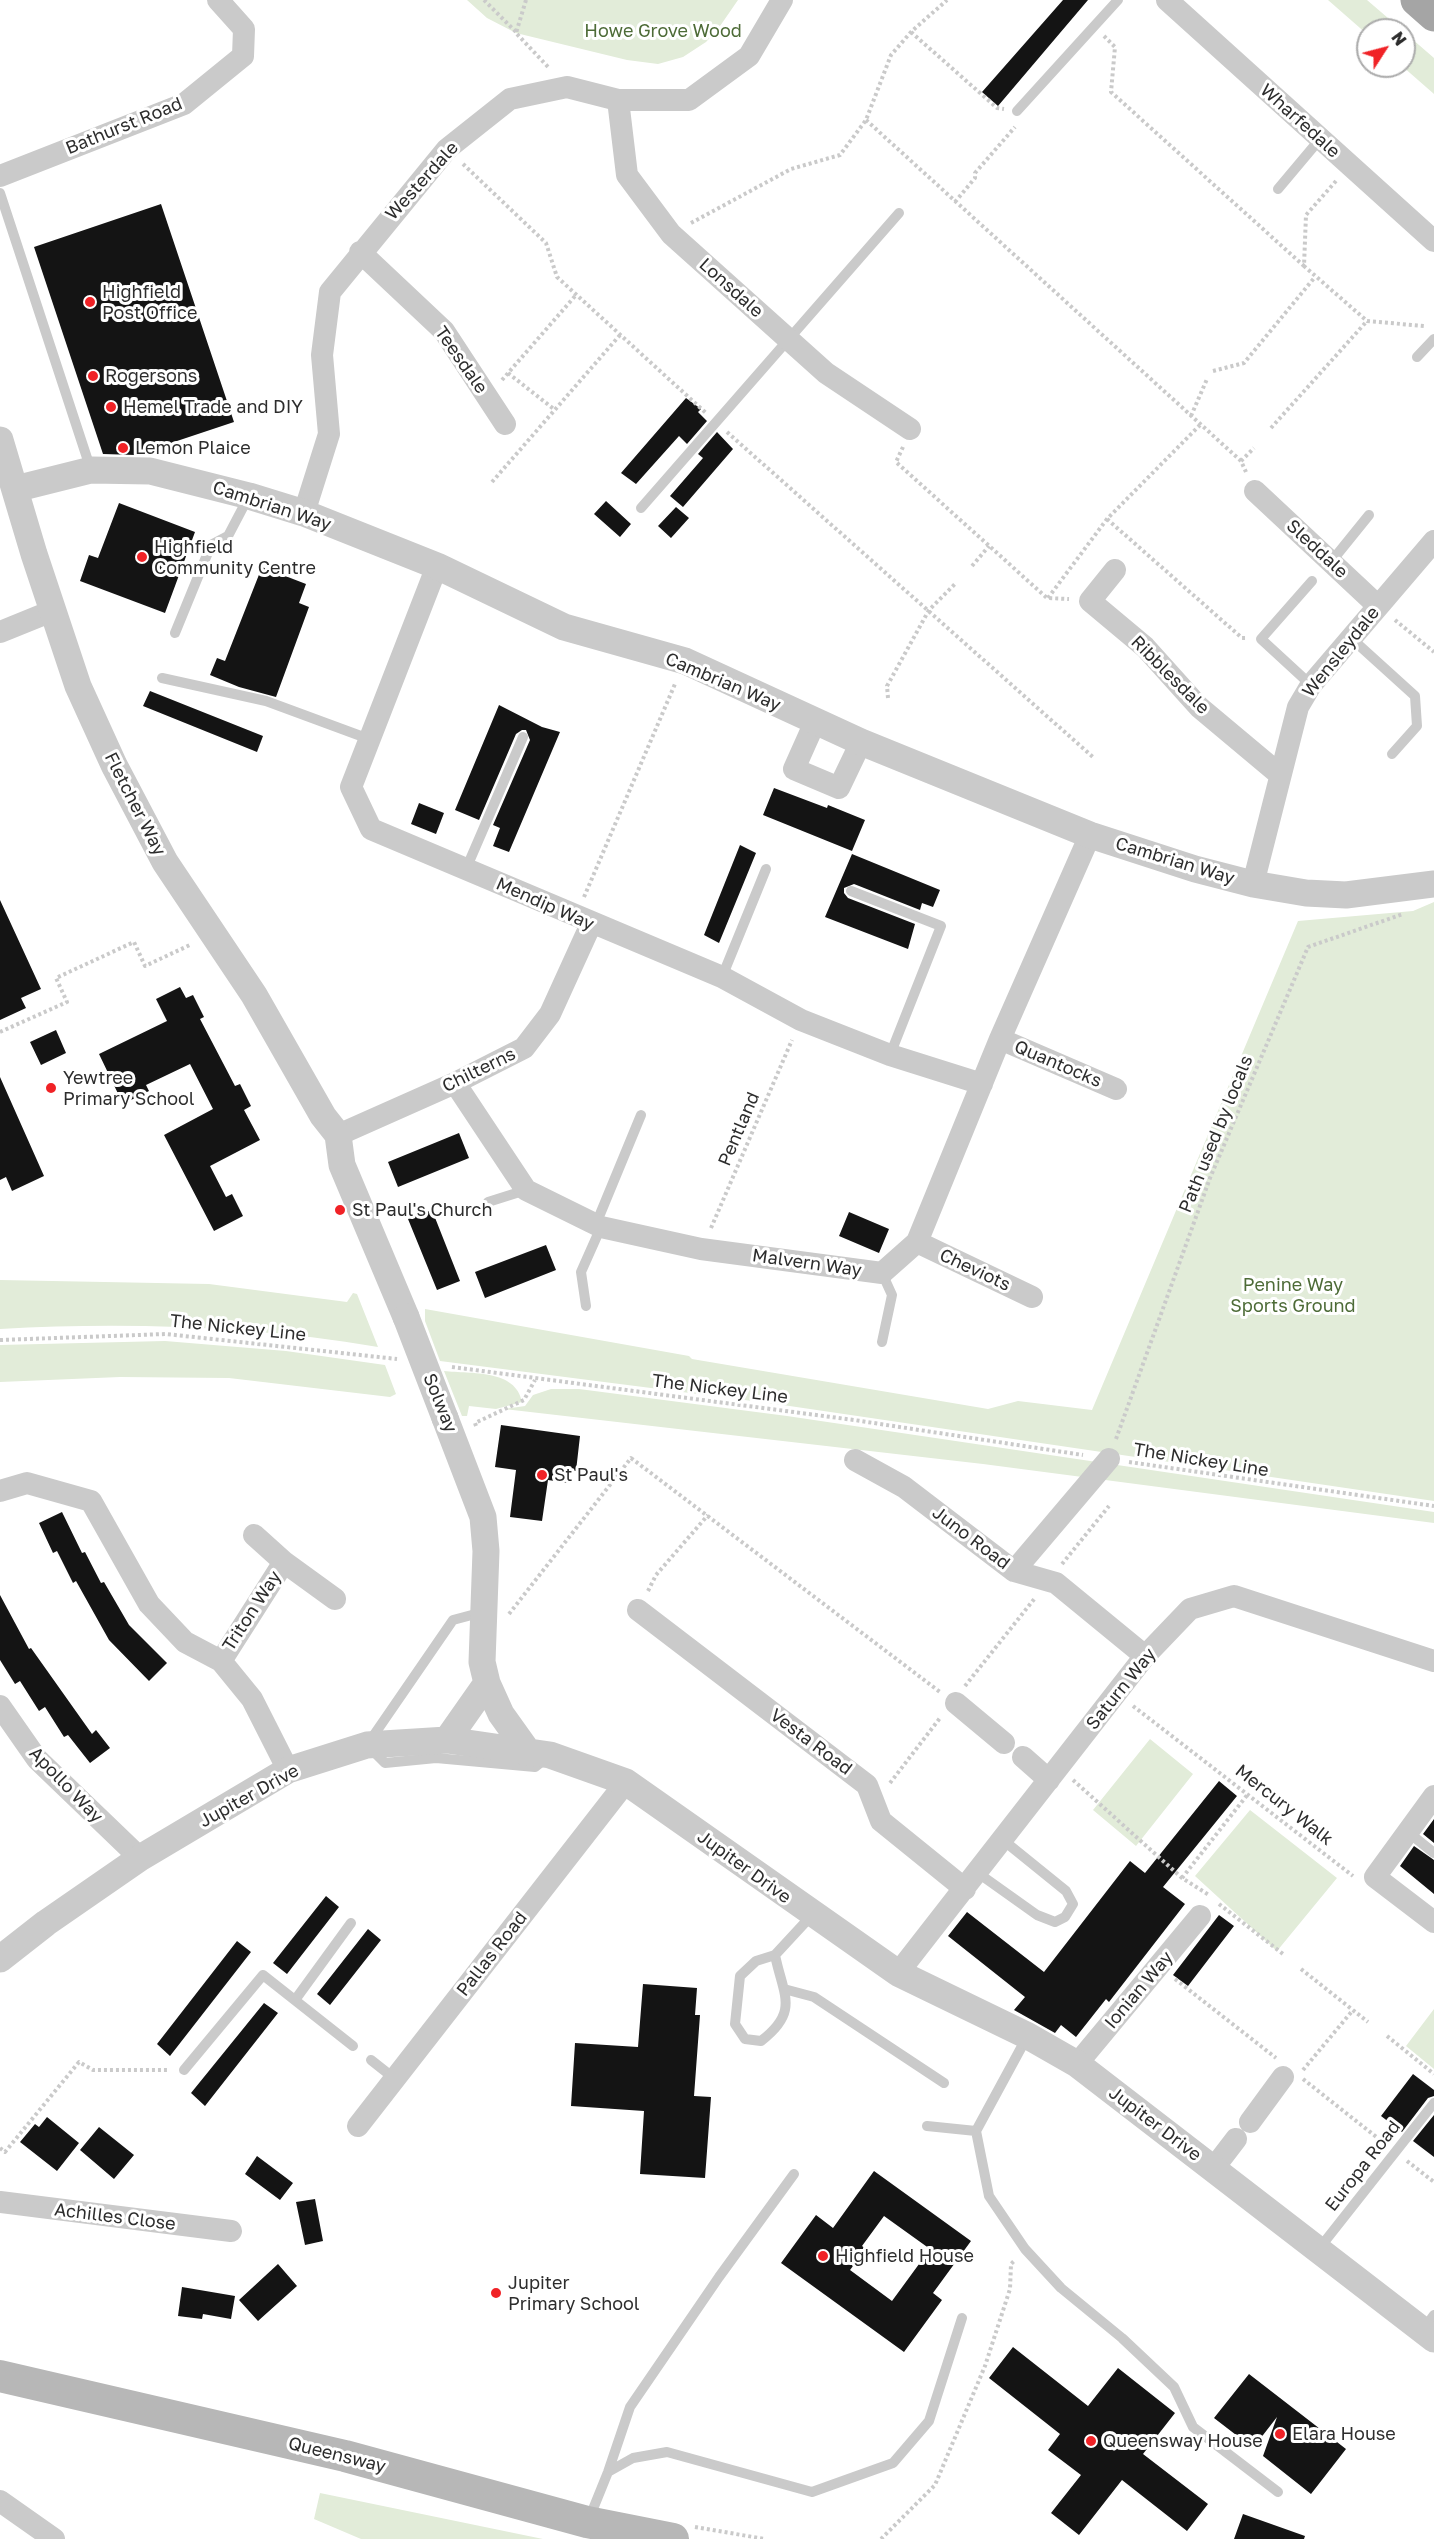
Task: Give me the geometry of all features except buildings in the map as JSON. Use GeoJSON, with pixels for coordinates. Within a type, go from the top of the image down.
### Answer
{"type":"FeatureCollection","features":[{"type":"Feature","properties":{"kind":"main road"},"geometry":{"type":"LineString","coordinates":[[1417,0],[1434,15]]}},
{"type":"Feature","properties":{"kind":"main road","name":"Queensway"},"geometry":{"type":"LineString","coordinates":[[0,2376],[345,2456],[587,2522],[673,2539]]}},
{"type":"Feature","properties":{"kind":"street","name":"Bathurst Road"},"geometry":{"type":"LineString","coordinates":[[0,176],[184,104],[243,56],[244,29],[218,0]]}},
{"type":"Feature","properties":{"kind":"street","name":"Westerdale"},"geometry":{"type":"LineString","coordinates":[[304,513],[329,434],[322,355],[330,291],[447,149],[510,99],[567,87],[618,100],[688,99],[749,56],[782,0]]}},
{"type":"Feature","properties":{"kind":"street","name":"Wharfedale"},"geometry":{"type":"LineString","coordinates":[[1167,0],[1434,241]]}},
{"type":"Feature","properties":{"kind":"street","name":"Lonsdale"},"geometry":{"type":"LineString","coordinates":[[618,100],[627,175],[672,234],[826,373],[910,429]]}},
{"type":"Feature","properties":{"kind":"street","name":"Teesdale"},"geometry":{"type":"LineString","coordinates":[[360,252],[444,331],[505,424]]}},
{"type":"Feature","properties":{"kind":"street","name":"Fletcher Way"},"geometry":{"type":"LineString","coordinates":[[0,440],[52,611],[78,686],[114,765],[165,861],[254,995],[323,1116],[338,1135]]}},
{"type":"Feature","properties":{"kind":"street","name":"Cambrian Way"},"geometry":{"type":"LineString","coordinates":[[15,489],[92,470],[150,471],[249,496],[304,513],[437,566],[564,627],[685,662],[815,722],[1090,835],[1195,869],[1253,884],[1306,893],[1346,895],[1434,884]]}},
{"type":"Feature","properties":{"kind":"street","name":"Sleddale"},"geometry":{"type":"LineString","coordinates":[[1255,491],[1378,606]]}},
{"type":"Feature","properties":{"kind":"street","name":"Wensleydale"},"geometry":{"type":"LineString","coordinates":[[1253,884],[1279,774],[1298,707],[1311,685],[1434,541]]}},
{"type":"Feature","properties":{"kind":"street","name":"Mendip Way"},"geometry":{"type":"LineString","coordinates":[[437,566],[351,787],[371,829],[583,921],[722,977],[801,1020],[890,1055],[982,1084]]}},
{"type":"Feature","properties":{"kind":"street"},"geometry":{"type":"LineString","coordinates":[[1090,601],[1115,570]]}},
{"type":"Feature","properties":{"kind":"street","name":"Ribblesdale"},"geometry":{"type":"LineString","coordinates":[[1090,601],[1145,647],[1199,707],[1279,774]]}},
{"type":"Feature","properties":{"kind":"street"},"geometry":{"type":"LineString","coordinates":[[0,632],[52,611]]}},
{"type":"Feature","properties":{"kind":"street"},"geometry":{"type":"LineString","coordinates":[[815,722],[794,769],[839,788],[861,741]]}},
{"type":"Feature","properties":{"kind":"street","name":"Malvern Way"},"geometry":{"type":"LineString","coordinates":[[526,1190],[598,1225],[701,1249],[882,1273],[917,1242],[1000,1039],[1090,835]]}},
{"type":"Feature","properties":{"kind":"street","name":"Chilterns"},"geometry":{"type":"LineString","coordinates":[[338,1135],[455,1083],[524,1048],[550,1014],[583,921]]}},
{"type":"Feature","properties":{"kind":"street","name":"Quantocks"},"geometry":{"type":"LineString","coordinates":[[1000,1039],[1116,1089]]}},
{"type":"Feature","properties":{"kind":"street"},"geometry":{"type":"LineString","coordinates":[[455,1083],[526,1190]]}},
{"type":"Feature","properties":{"kind":"street","name":"Solway"},"geometry":{"type":"LineString","coordinates":[[338,1135],[342,1165],[406,1317],[483,1517],[486,1551],[482,1662],[487,1683],[501,1714],[538,1752]]}},
{"type":"Feature","properties":{"kind":"street","name":"Cheviots"},"geometry":{"type":"LineString","coordinates":[[917,1242],[1032,1297]]}},
{"type":"Feature","properties":{"kind":"street"},"geometry":{"type":"LineString","coordinates":[[1014,1571],[1109,1459]]}},
{"type":"Feature","properties":{"kind":"street","name":"Juno Road"},"geometry":{"type":"LineString","coordinates":[[855,1460],[904,1487],[1014,1571],[1056,1583],[1145,1656]]}},
{"type":"Feature","properties":{"kind":"street"},"geometry":{"type":"LineString","coordinates":[[0,1491],[27,1484],[92,1501],[149,1604],[185,1641],[221,1661],[252,1699],[288,1770]]}},
{"type":"Feature","properties":{"kind":"street","name":"Triton Way"},"geometry":{"type":"LineString","coordinates":[[254,1535],[284,1562],[335,1599]]}},
{"type":"Feature","properties":{"kind":"street","name":"Triton Way"},"geometry":{"type":"LineString","coordinates":[[221,1661],[284,1562]]}},
{"type":"Feature","properties":{"kind":"street","name":"Saturn Way"},"geometry":{"type":"LineString","coordinates":[[898,1973],[1145,1656],[1190,1609],[1234,1596],[1434,1661]]}},
{"type":"Feature","properties":{"kind":"street","name":"Vesta Road"},"geometry":{"type":"LineString","coordinates":[[638,1610],[867,1785],[881,1821],[971,1881]]}},
{"type":"Feature","properties":{"kind":"street"},"geometry":{"type":"LineString","coordinates":[[447,1740],[487,1683]]}},
{"type":"Feature","properties":{"kind":"street"},"geometry":{"type":"LineString","coordinates":[[955,1702],[1004,1743]]}},
{"type":"Feature","properties":{"kind":"street","name":"Apollo Way"},"geometry":{"type":"LineString","coordinates":[[0,1706],[37,1759],[140,1858]]}},
{"type":"Feature","properties":{"kind":"street","name":"Jupiter Drive"},"geometry":{"type":"LineString","coordinates":[[0,1959],[46,1923],[140,1858],[288,1770],[367,1745],[447,1740],[538,1752],[626,1782],[812,1915],[898,1973],[1028,2036],[1077,2064],[1318,2250],[1430,2328]]}},
{"type":"Feature","properties":{"kind":"street"},"geometry":{"type":"LineString","coordinates":[[1023,1757],[1054,1774]]}},
{"type":"Feature","properties":{"kind":"street","name":"Pallas Road"},"geometry":{"type":"LineString","coordinates":[[358,2126],[626,1782]]}},
{"type":"Feature","properties":{"kind":"street"},"geometry":{"type":"LineString","coordinates":[[1434,1796],[1375,1877],[1434,1923]]}},
{"type":"Feature","properties":{"kind":"street","name":"Ionian Way"},"geometry":{"type":"LineString","coordinates":[[1077,2064],[1200,1916]]}},
{"type":"Feature","properties":{"kind":"street"},"geometry":{"type":"LineString","coordinates":[[1213,2169],[1283,2077]]}},
{"type":"Feature","properties":{"kind":"street","name":"Achilles Close"},"geometry":{"type":"LineString","coordinates":[[0,2202],[231,2231]]}},
{"type":"Feature","properties":{"kind":"street"},"geometry":{"type":"LineString","coordinates":[[0,2501],[54,2539]]}},
{"type":"Feature","properties":{"kind":"lane"},"geometry":{"type":"LineString","coordinates":[[1017,111],[1118,0]]}},
{"type":"Feature","properties":{"kind":"lane"},"geometry":{"type":"LineString","coordinates":[[1278,189],[1320,139]]}},
{"type":"Feature","properties":{"kind":"lane"},"geometry":{"type":"LineString","coordinates":[[0,193],[92,470]]}},
{"type":"Feature","properties":{"kind":"lane"},"geometry":{"type":"LineString","coordinates":[[641,508],[789,341],[898,213]]}},
{"type":"Feature","properties":{"kind":"lane"},"geometry":{"type":"LineString","coordinates":[[1417,357],[1434,339]]}},
{"type":"Feature","properties":{"kind":"lane"},"geometry":{"type":"LineString","coordinates":[[176,633],[210,545],[228,536],[249,496]]}},
{"type":"Feature","properties":{"kind":"lane"},"geometry":{"type":"LineString","coordinates":[[1331,562],[1369,515]]}},
{"type":"Feature","properties":{"kind":"lane"},"geometry":{"type":"LineString","coordinates":[[1311,685],[1261,639],[1312,581]]}},
{"type":"Feature","properties":{"kind":"lane"},"geometry":{"type":"LineString","coordinates":[[1351,638],[1415,696],[1417,726],[1392,754]]}},
{"type":"Feature","properties":{"kind":"lane"},"geometry":{"type":"LineString","coordinates":[[162,678],[266,701],[369,739]]}},
{"type":"Feature","properties":{"kind":"lane"},"geometry":{"type":"LineString","coordinates":[[466,869],[523,737]]}},
{"type":"Feature","properties":{"kind":"lane"},"geometry":{"type":"LineString","coordinates":[[722,977],[766,869]]}},
{"type":"Feature","properties":{"kind":"lane"},"geometry":{"type":"LineString","coordinates":[[851,891],[941,926],[890,1055]]}},
{"type":"Feature","properties":{"kind":"lane"},"geometry":{"type":"LineString","coordinates":[[586,1306],[581,1272],[641,1115]]}},
{"type":"Feature","properties":{"kind":"lane"},"geometry":{"type":"LineString","coordinates":[[488,1202],[526,1190]]}},
{"type":"Feature","properties":{"kind":"lane"},"geometry":{"type":"LineString","coordinates":[[882,1273],[892,1295],[882,1342]]}},
{"type":"Feature","properties":{"kind":"lane"},"geometry":{"type":"LineString","coordinates":[[485,1612],[453,1620],[367,1745],[385,1763],[436,1758],[534,1767],[538,1752]]}},
{"type":"Feature","properties":{"kind":"lane"},"geometry":{"type":"LineString","coordinates":[[1408,1832],[1434,1853]]}},
{"type":"Feature","properties":{"kind":"lane"},"geometry":{"type":"LineString","coordinates":[[971,1881],[999,1889],[1036,1915],[1055,1922],[1065,1917],[1073,1904],[1066,1891],[1003,1840]]}},
{"type":"Feature","properties":{"kind":"lane"},"geometry":{"type":"LineString","coordinates":[[775,1955],[784,1989],[784,2019],[777,2029],[762,2041],[745,2039],[735,2024],[740,1976],[746,1967],[775,1955],[812,1915]]}},
{"type":"Feature","properties":{"kind":"lane"},"geometry":{"type":"LineString","coordinates":[[295,2000],[351,1923]]}},
{"type":"Feature","properties":{"kind":"lane"},"geometry":{"type":"LineString","coordinates":[[184,2070],[263,1975],[353,2046]]}},
{"type":"Feature","properties":{"kind":"lane"},"geometry":{"type":"LineString","coordinates":[[784,1989],[813,1997],[944,2083]]}},
{"type":"Feature","properties":{"kind":"lane"},"geometry":{"type":"LineString","coordinates":[[1028,2036],[976,2131],[989,2196],[1025,2249],[1061,2288],[1122,2338],[1174,2387],[1193,2427],[1278,2492]]}},
{"type":"Feature","properties":{"kind":"lane"},"geometry":{"type":"LineString","coordinates":[[371,2060],[395,2079]]}},
{"type":"Feature","properties":{"kind":"lane","name":"Europa Road"},"geometry":{"type":"LineString","coordinates":[[1318,2250],[1434,2103]]}},
{"type":"Feature","properties":{"kind":"lane"},"geometry":{"type":"LineString","coordinates":[[927,2126],[976,2131]]}},
{"type":"Feature","properties":{"kind":"lane"},"geometry":{"type":"LineString","coordinates":[[587,2522],[608,2472],[630,2407],[719,2277],[794,2174]]}},
{"type":"Feature","properties":{"kind":"lane"},"geometry":{"type":"LineString","coordinates":[[608,2472],[633,2458],[667,2452],[812,2492],[893,2463],[929,2421],[962,2318]]}},
{"type":"Feature","properties":{"kind":"path"},"geometry":{"type":"LineString","coordinates":[[484,0],[567,87]]}},
{"type":"Feature","properties":{"kind":"path"},"geometry":{"type":"LineString","coordinates":[[516,33],[526,0]]}},
{"type":"Feature","properties":{"kind":"path"},"geometry":{"type":"LineString","coordinates":[[672,234],[791,169],[840,155],[866,120],[891,56],[911,32],[947,0]]}},
{"type":"Feature","properties":{"kind":"path"},"geometry":{"type":"LineString","coordinates":[[1094,27],[1115,47],[1111,92],[1315,277],[1367,321],[1434,327]]}},
{"type":"Feature","properties":{"kind":"path"},"geometry":{"type":"LineString","coordinates":[[911,32],[997,108],[1017,111],[1015,128],[975,173],[975,178],[955,202]]}},
{"type":"Feature","properties":{"kind":"path"},"geometry":{"type":"LineString","coordinates":[[866,120],[1241,461],[1255,491]]}},
{"type":"Feature","properties":{"kind":"path"},"geometry":{"type":"LineString","coordinates":[[447,149],[546,243],[557,277],[576,295],[812,510],[821,513],[929,610],[932,616],[1094,758]]}},
{"type":"Feature","properties":{"kind":"path"},"geometry":{"type":"LineString","coordinates":[[1304,266],[1305,216],[1350,165]]}},
{"type":"Feature","properties":{"kind":"path"},"geometry":{"type":"LineString","coordinates":[[1213,371],[1244,363],[1315,277]]}},
{"type":"Feature","properties":{"kind":"path"},"geometry":{"type":"LineString","coordinates":[[488,397],[576,295]]}},
{"type":"Feature","properties":{"kind":"path"},"geometry":{"type":"LineString","coordinates":[[1271,428],[1367,321]]}},
{"type":"Feature","properties":{"kind":"path"},"geometry":{"type":"LineString","coordinates":[[492,482],[621,335]]}},
{"type":"Feature","properties":{"kind":"path"},"geometry":{"type":"LineString","coordinates":[[508,373],[555,410]]}},
{"type":"Feature","properties":{"kind":"path"},"geometry":{"type":"LineString","coordinates":[[1191,416],[1207,379]]}},
{"type":"Feature","properties":{"kind":"path"},"geometry":{"type":"LineString","coordinates":[[1047,598],[1107,519],[1200,425]]}},
{"type":"Feature","properties":{"kind":"path"},"geometry":{"type":"LineString","coordinates":[[910,429],[896,462],[1047,598],[1090,601]]}},
{"type":"Feature","properties":{"kind":"path"},"geometry":{"type":"LineString","coordinates":[[1241,461],[1254,448]]}},
{"type":"Feature","properties":{"kind":"path"},"geometry":{"type":"LineString","coordinates":[[1107,519],[1242,638],[1261,639]]}},
{"type":"Feature","properties":{"kind":"path"},"geometry":{"type":"LineString","coordinates":[[972,566],[989,546]]}},
{"type":"Feature","properties":{"kind":"path"},"geometry":{"type":"LineString","coordinates":[[888,698],[887,686],[929,610],[955,584]]}},
{"type":"Feature","properties":{"kind":"path"},"geometry":{"type":"LineString","coordinates":[[1378,606],[1434,652]]}},
{"type":"Feature","properties":{"kind":"path"},"geometry":{"type":"LineString","coordinates":[[583,921],[685,662]]}},
{"type":"Feature","properties":{"kind":"path","name":"Path used by locals"},"geometry":{"type":"LineString","coordinates":[[1109,1459],[1210,1178],[1308,947],[1413,910]]}},
{"type":"Feature","properties":{"kind":"path"},"geometry":{"type":"LineString","coordinates":[[0,1032],[67,1002],[56,978],[134,942],[145,966],[212,935]]}},
{"type":"Feature","properties":{"kind":"path","name":"Pentland"},"geometry":{"type":"LineString","coordinates":[[701,1249],[801,1020]]}},
{"type":"Feature","properties":{"kind":"path","name":"The Nickey Line"},"geometry":{"type":"LineString","coordinates":[[0,1340],[166,1334],[404,1360]]}},
{"type":"Feature","properties":{"kind":"path","name":"The Nickey Line"},"geometry":{"type":"LineString","coordinates":[[446,1366],[535,1380],[854,1420],[1434,1506]]}},
{"type":"Feature","properties":{"kind":"path"},"geometry":{"type":"LineString","coordinates":[[477,1432],[475,1423],[524,1400],[535,1380]]}},
{"type":"Feature","properties":{"kind":"path"},"geometry":{"type":"LineString","coordinates":[[485,1612],[508,1615],[632,1458],[955,1702]]}},
{"type":"Feature","properties":{"kind":"path"},"geometry":{"type":"LineString","coordinates":[[874,1803],[1109,1506]]}},
{"type":"Feature","properties":{"kind":"path"},"geometry":{"type":"LineString","coordinates":[[638,1610],[656,1575],[708,1515]]}},
{"type":"Feature","properties":{"kind":"path","name":"Mercury Walk"},"geometry":{"type":"LineString","coordinates":[[1116,1693],[1358,1880]]}},
{"type":"Feature","properties":{"kind":"path"},"geometry":{"type":"LineString","coordinates":[[1054,1774],[1182,1878],[1195,1885],[1283,1954]]}},
{"type":"Feature","properties":{"kind":"path"},"geometry":{"type":"LineString","coordinates":[[1182,1878],[1248,1794]]}},
{"type":"Feature","properties":{"kind":"path"},"geometry":{"type":"LineString","coordinates":[[1302,1968],[1368,2022]]}},
{"type":"Feature","properties":{"kind":"path"},"geometry":{"type":"LineString","coordinates":[[1283,2077],[1298,2076],[1353,2010]]}},
{"type":"Feature","properties":{"kind":"path"},"geometry":{"type":"LineString","coordinates":[[1386,2036],[1434,2074]]}},
{"type":"Feature","properties":{"kind":"path"},"geometry":{"type":"LineString","coordinates":[[0,2148],[5,2152],[79,2062],[93,2070],[184,2070]]}},
{"type":"Feature","properties":{"kind":"path"},"geometry":{"type":"LineString","coordinates":[[881,2539],[935,2485],[986,2366],[1010,2289],[1011,2264],[1025,2249]]}},
{"type":"Feature","properties":{"kind":"green space","name":"Howe Grove Wood"},"geometry":{"type":"Polygon","coordinates":[[[467,0],[738,0],[706,42],[683,57],[658,64],[627,60],[516,33],[487,18],[467,0]]]}},
{"type":"Feature","properties":{"kind":"green space"},"geometry":{"type":"Polygon","coordinates":[[[1328,0],[1367,0],[1388,18],[1356,18],[1356,24],[1328,0]]]}},
{"type":"Feature","properties":{"kind":"green space"},"geometry":{"type":"Polygon","coordinates":[[[1416,42],[1434,58],[1434,94],[1416,78],[1416,42]]]}},
{"type":"Feature","properties":{"kind":"green space","name":"Penine Way Sports Ground"},"geometry":{"type":"Polygon","coordinates":[[[1434,902],[1434,1501],[776,1404],[440,1361],[425,1321],[425,1309],[689,1356],[692,1359],[988,1409],[1018,1401],[1092,1410],[1298,921],[1413,911],[1434,902]]]}},
{"type":"Feature","properties":{"kind":"green space"},"geometry":{"type":"Polygon","coordinates":[[[0,1280],[209,1284],[347,1302],[353,1293],[357,1294],[378,1347],[237,1330],[142,1326],[0,1329],[0,1280]]]}},
{"type":"Feature","properties":{"kind":"green space"},"geometry":{"type":"Polygon","coordinates":[[[165,1341],[286,1351],[385,1365],[396,1394],[390,1397],[229,1378],[120,1377],[0,1382],[0,1345],[165,1341]]]}},
{"type":"Feature","properties":{"kind":"green space"},"geometry":{"type":"Polygon","coordinates":[[[444,1371],[479,1373],[502,1378],[518,1391],[522,1402],[496,1409],[469,1406],[467,1416],[462,1416],[444,1371]]]}},
{"type":"Feature","properties":{"kind":"green space"},"geometry":{"type":"Polygon","coordinates":[[[551,1389],[579,1389],[787,1416],[1434,1512],[1434,1523],[983,1464],[504,1409],[525,1406],[533,1395],[551,1389]]]}},
{"type":"Feature","properties":{"kind":"green space"},"geometry":{"type":"Polygon","coordinates":[[[1150,1739],[1193,1774],[1136,1846],[1093,1810],[1150,1739]]]}},
{"type":"Feature","properties":{"kind":"green space"},"geometry":{"type":"Polygon","coordinates":[[[1250,1810],[1337,1878],[1277,1951],[1195,1876],[1250,1810]]]}},
{"type":"Feature","properties":{"kind":"green space"},"geometry":{"type":"Polygon","coordinates":[[[1434,2009],[1434,2069],[1406,2046],[1434,2009]]]}},
{"type":"Feature","properties":{"kind":"green space"},"geometry":{"type":"Polygon","coordinates":[[[320,2493],[543,2539],[361,2539],[314,2519],[320,2493]]]}},
{"type":"Feature","properties":{"kind":"place","name":"Highfield Post Office"},"geometry":{"type":"Point","coordinates":[90,302]}},
{"type":"Feature","properties":{"kind":"place","name":"Rogersons"},"geometry":{"type":"Point","coordinates":[93,376]}},
{"type":"Feature","properties":{"kind":"place","name":"Hemel Trade and DIY"},"geometry":{"type":"Point","coordinates":[111,407]}},
{"type":"Feature","properties":{"kind":"place","name":"Lemon Plaice"},"geometry":{"type":"Point","coordinates":[123,448]}},
{"type":"Feature","properties":{"kind":"place","name":"Highfield Community Centre"},"geometry":{"type":"Point","coordinates":[142,557]}},
{"type":"Feature","properties":{"kind":"place","name":"Yewtree Primary School"},"geometry":{"type":"Point","coordinates":[51,1088]}},
{"type":"Feature","properties":{"kind":"place","name":"St Paul's Church"},"geometry":{"type":"Point","coordinates":[340,1210]}},
{"type":"Feature","properties":{"kind":"place","name":"St Paul's"},"geometry":{"type":"Point","coordinates":[542,1475]}},
{"type":"Feature","properties":{"kind":"place","name":"Highfield House"},"geometry":{"type":"Point","coordinates":[823,2256]}},
{"type":"Feature","properties":{"kind":"place","name":"Jupiter Primary School"},"geometry":{"type":"Point","coordinates":[496,2293]}},
{"type":"Feature","properties":{"kind":"place","name":"Elara House"},"geometry":{"type":"Point","coordinates":[1280,2434]}},
{"type":"Feature","properties":{"kind":"place","name":"Queensway House"},"geometry":{"type":"Point","coordinates":[1091,2441]}}]}
